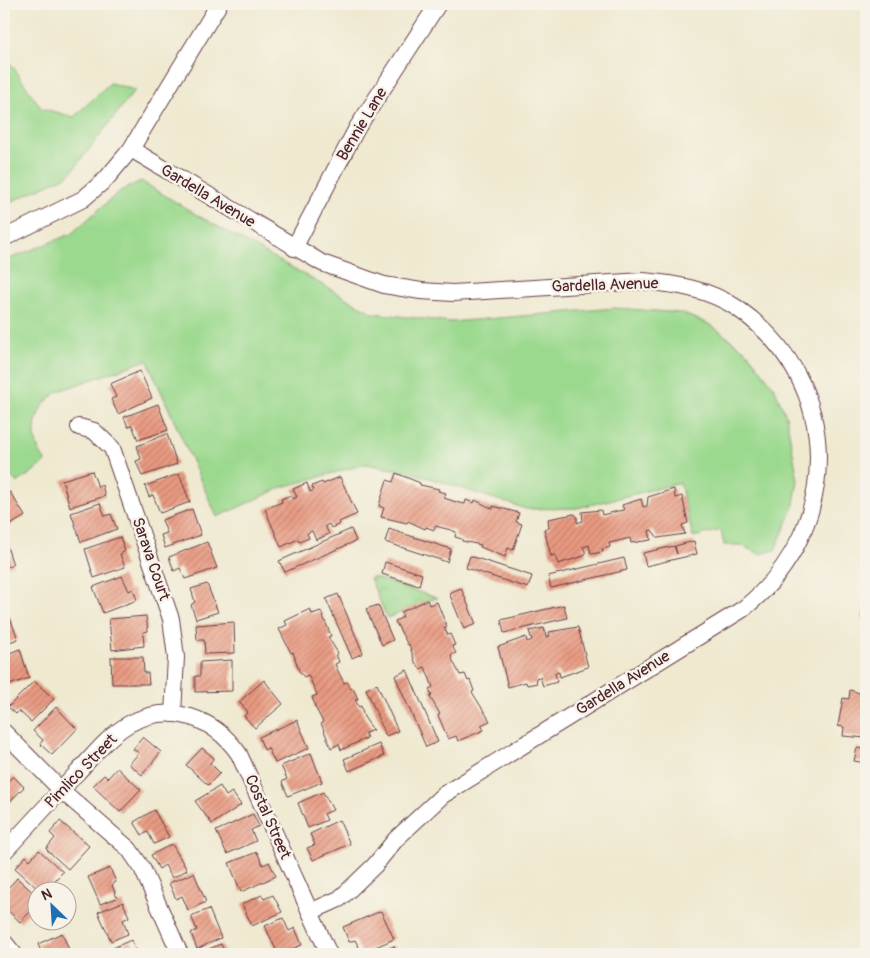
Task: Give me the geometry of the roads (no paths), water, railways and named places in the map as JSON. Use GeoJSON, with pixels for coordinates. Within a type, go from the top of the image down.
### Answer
{"type":"FeatureCollection","features":[{"type":"Feature","properties":{"kind":"street"},"geometry":{"type":"LineString","coordinates":[[4,238],[83,199],[106,178],[131,149],[219,4]]}},
{"type":"Feature","properties":{"kind":"street","name":"Bennie Lane"},"geometry":{"type":"LineString","coordinates":[[294,248],[357,128],[438,4]]}},
{"type":"Feature","properties":{"kind":"street","name":"Gardella Avenue"},"geometry":{"type":"LineString","coordinates":[[131,149],[294,248],[322,263],[384,285],[421,291],[476,292],[643,281],[668,283],[713,296],[736,308],[754,322],[789,361],[812,413],[819,449],[819,474],[804,525],[793,551],[764,593],[743,609],[443,795],[396,839],[375,866],[339,899],[310,912]]}},
{"type":"Feature","properties":{"kind":"street","name":"Sarava Court"},"geometry":{"type":"LineString","coordinates":[[79,426],[94,431],[112,448],[162,589],[175,642],[173,714]]}},
{"type":"Feature","properties":{"kind":"street","name":"Costal Street"},"geometry":{"type":"LineString","coordinates":[[173,714],[182,714],[216,728],[228,739],[239,754],[329,954]]}},
{"type":"Feature","properties":{"kind":"street","name":"Pimlico Street"},"geometry":{"type":"LineString","coordinates":[[4,852],[106,742],[130,724],[153,715],[173,714]]}},
{"type":"Feature","properties":{"kind":"street"},"geometry":{"type":"LineString","coordinates":[[4,732],[62,790],[129,849],[142,868],[180,954]]}},
{"type":"Feature","properties":{"kind":"street"},"geometry":{"type":"LineString","coordinates":[[4,942],[14,954]]}}]}
